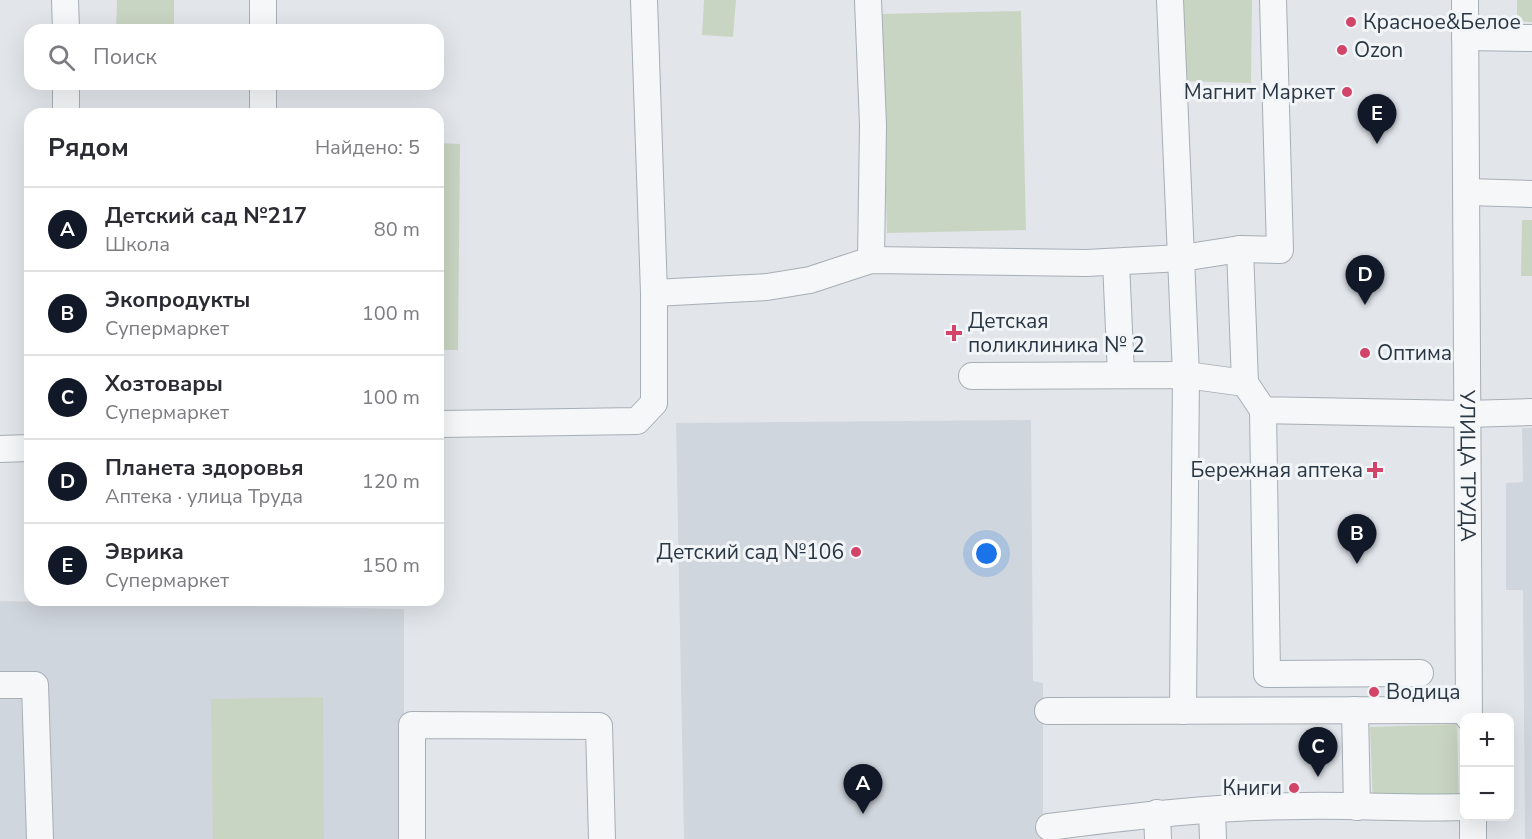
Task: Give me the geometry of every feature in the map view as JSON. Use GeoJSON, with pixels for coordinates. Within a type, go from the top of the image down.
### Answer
{"type":"FeatureCollection","features":[{"type":"Feature","properties":{"kind":"street"},"geometry":{"type":"LineString","coordinates":[[66,0],[66,24]]}},
{"type":"Feature","properties":{"kind":"street"},"geometry":{"type":"LineString","coordinates":[[263,0],[263,24]]}},
{"type":"Feature","properties":{"kind":"street"},"geometry":{"type":"LineString","coordinates":[[444,424],[637,422],[654,403],[654,293],[644,0]]}},
{"type":"Feature","properties":{"kind":"street"},"geometry":{"type":"LineString","coordinates":[[868,0],[873,125],[871,260]]}},
{"type":"Feature","properties":{"kind":"street"},"geometry":{"type":"LineString","coordinates":[[1170,0],[1186,375],[1183,711]]}},
{"type":"Feature","properties":{"kind":"street"},"geometry":{"type":"LineString","coordinates":[[654,293],[778,286],[810,280],[871,260],[1116,262],[1182,258],[1240,249],[1280,250],[1274,0]]}},
{"type":"Feature","properties":{"kind":"street","name":"УЛИЦА ТРУДА"},"geometry":{"type":"LineString","coordinates":[[1465,0],[1468,713]]}},
{"type":"Feature","properties":{"kind":"street"},"geometry":{"type":"LineString","coordinates":[[1465,37],[1532,38]]}},
{"type":"Feature","properties":{"kind":"street"},"geometry":{"type":"LineString","coordinates":[[66,90],[66,108]]}},
{"type":"Feature","properties":{"kind":"street"},"geometry":{"type":"LineString","coordinates":[[263,90],[263,108]]}},
{"type":"Feature","properties":{"kind":"street"},"geometry":{"type":"LineString","coordinates":[[1467,192],[1532,195]]}},
{"type":"Feature","properties":{"kind":"street"},"geometry":{"type":"LineString","coordinates":[[1240,249],[1245,383],[1263,410],[1267,674],[1420,673]]}},
{"type":"Feature","properties":{"kind":"street"},"geometry":{"type":"LineString","coordinates":[[1116,262],[1121,375]]}},
{"type":"Feature","properties":{"kind":"street"},"geometry":{"type":"LineString","coordinates":[[972,376],[1186,375],[1245,383]]}},
{"type":"Feature","properties":{"kind":"street"},"geometry":{"type":"LineString","coordinates":[[1263,410],[1467,414],[1532,412]]}},
{"type":"Feature","properties":{"kind":"street"},"geometry":{"type":"LineString","coordinates":[[0,449],[24,448]]}},
{"type":"Feature","properties":{"kind":"street"},"geometry":{"type":"LineString","coordinates":[[1310,674],[1311,710]]}},
{"type":"Feature","properties":{"kind":"street"},"geometry":{"type":"LineString","coordinates":[[0,685],[35,685],[40,839]]}},
{"type":"Feature","properties":{"kind":"street"},"geometry":{"type":"LineString","coordinates":[[1048,711],[1355,710],[1460,714]]}},
{"type":"Feature","properties":{"kind":"street"},"geometry":{"type":"LineString","coordinates":[[1355,710],[1357,807]]}},
{"type":"Feature","properties":{"kind":"street"},"geometry":{"type":"LineString","coordinates":[[412,839],[412,725],[600,726],[602,839]]}},
{"type":"Feature","properties":{"kind":"street"},"geometry":{"type":"LineString","coordinates":[[1049,827],[1157,813],[1212,810],[1304,806],[1460,807]]}},
{"type":"Feature","properties":{"kind":"street"},"geometry":{"type":"LineString","coordinates":[[1212,810],[1214,839]]}},
{"type":"Feature","properties":{"kind":"street"},"geometry":{"type":"LineString","coordinates":[[1157,813],[1158,839]]}},
{"type":"Feature","properties":{"kind":"street"},"geometry":{"type":"LineString","coordinates":[[1473,821],[1473,839]]}},
{"type":"Feature","properties":{"kind":"shaded area","name":"Детский сад №106"},"geometry":{"type":"Polygon","coordinates":[[[1031,420],[1033,681],[1043,683],[1043,839],[684,839],[676,423],[1031,420]]]}},
{"type":"Feature","properties":{"kind":"shaded area"},"geometry":{"type":"Polygon","coordinates":[[[1522,428],[1532,428],[1532,839],[1525,839],[1523,590],[1506,590],[1506,483],[1523,482],[1522,428]]]}},
{"type":"Feature","properties":{"kind":"shaded area"},"geometry":{"type":"Polygon","coordinates":[[[0,601],[24,601],[24,606],[252,606],[404,609],[404,839],[0,839],[0,601]]]}},
{"type":"Feature","properties":{"kind":"green space"},"geometry":{"type":"Polygon","coordinates":[[[117,0],[174,0],[174,24],[116,24],[117,0]]]}},
{"type":"Feature","properties":{"kind":"green space"},"geometry":{"type":"Polygon","coordinates":[[[704,0],[736,0],[733,37],[702,35],[704,0]]]}},
{"type":"Feature","properties":{"kind":"green space"},"geometry":{"type":"Polygon","coordinates":[[[1178,0],[1252,0],[1251,83],[1177,81],[1178,0]]]}},
{"type":"Feature","properties":{"kind":"green space"},"geometry":{"type":"Polygon","coordinates":[[[1517,0],[1532,0],[1532,22],[1517,21],[1517,0]]]}},
{"type":"Feature","properties":{"kind":"green space"},"geometry":{"type":"Polygon","coordinates":[[[1021,11],[1026,230],[887,233],[881,14],[1021,11]]]}},
{"type":"Feature","properties":{"kind":"green space"},"geometry":{"type":"Polygon","coordinates":[[[444,143],[460,144],[458,350],[444,350],[444,143]]]}},
{"type":"Feature","properties":{"kind":"green space"},"geometry":{"type":"Polygon","coordinates":[[[1522,220],[1532,220],[1532,276],[1521,276],[1522,220]]]}},
{"type":"Feature","properties":{"kind":"green space"},"geometry":{"type":"Polygon","coordinates":[[[323,697],[324,839],[213,839],[211,699],[323,697]]]}},
{"type":"Feature","properties":{"kind":"green space"},"geometry":{"type":"Polygon","coordinates":[[[1457,724],[1459,803],[1373,806],[1370,727],[1457,724]]]}},
{"type":"Feature","properties":{"kind":"place","name":"Красное&Белое"},"geometry":{"type":"Point","coordinates":[1351,22]}},
{"type":"Feature","properties":{"kind":"place","name":"Ozon"},"geometry":{"type":"Point","coordinates":[1342,50]}},
{"type":"Feature","properties":{"kind":"place","name":"Магнит Маркет"},"geometry":{"type":"Point","coordinates":[1347,92]}},
{"type":"Feature","properties":{"kind":"place","name":"Эврика"},"geometry":{"type":"Point","coordinates":[1377,144]}},
{"type":"Feature","properties":{"kind":"place","name":"Планета здоровья"},"geometry":{"type":"Point","coordinates":[1365,305]}},
{"type":"Feature","properties":{"kind":"place","name":"Детская поликлиника № 2"},"geometry":{"type":"Point","coordinates":[954,333]}},
{"type":"Feature","properties":{"kind":"place","name":"Оптима"},"geometry":{"type":"Point","coordinates":[1365,353]}},
{"type":"Feature","properties":{"kind":"place","name":"Бережная аптека"},"geometry":{"type":"Point","coordinates":[1375,470]}},
{"type":"Feature","properties":{"kind":"place","name":"Детский сад №106"},"geometry":{"type":"Point","coordinates":[856,552]}},
{"type":"Feature","properties":{"kind":"place","name":"Экопродукты"},"geometry":{"type":"Point","coordinates":[1357,564]}},
{"type":"Feature","properties":{"kind":"place","name":"Водица"},"geometry":{"type":"Point","coordinates":[1374,692]}},
{"type":"Feature","properties":{"kind":"place","name":"Хозтовары"},"geometry":{"type":"Point","coordinates":[1318,777]}},
{"type":"Feature","properties":{"kind":"place","name":"Книги"},"geometry":{"type":"Point","coordinates":[1294,788]}},
{"type":"Feature","properties":{"kind":"place","name":"Детский сад №217"},"geometry":{"type":"Point","coordinates":[863,814]}}]}
